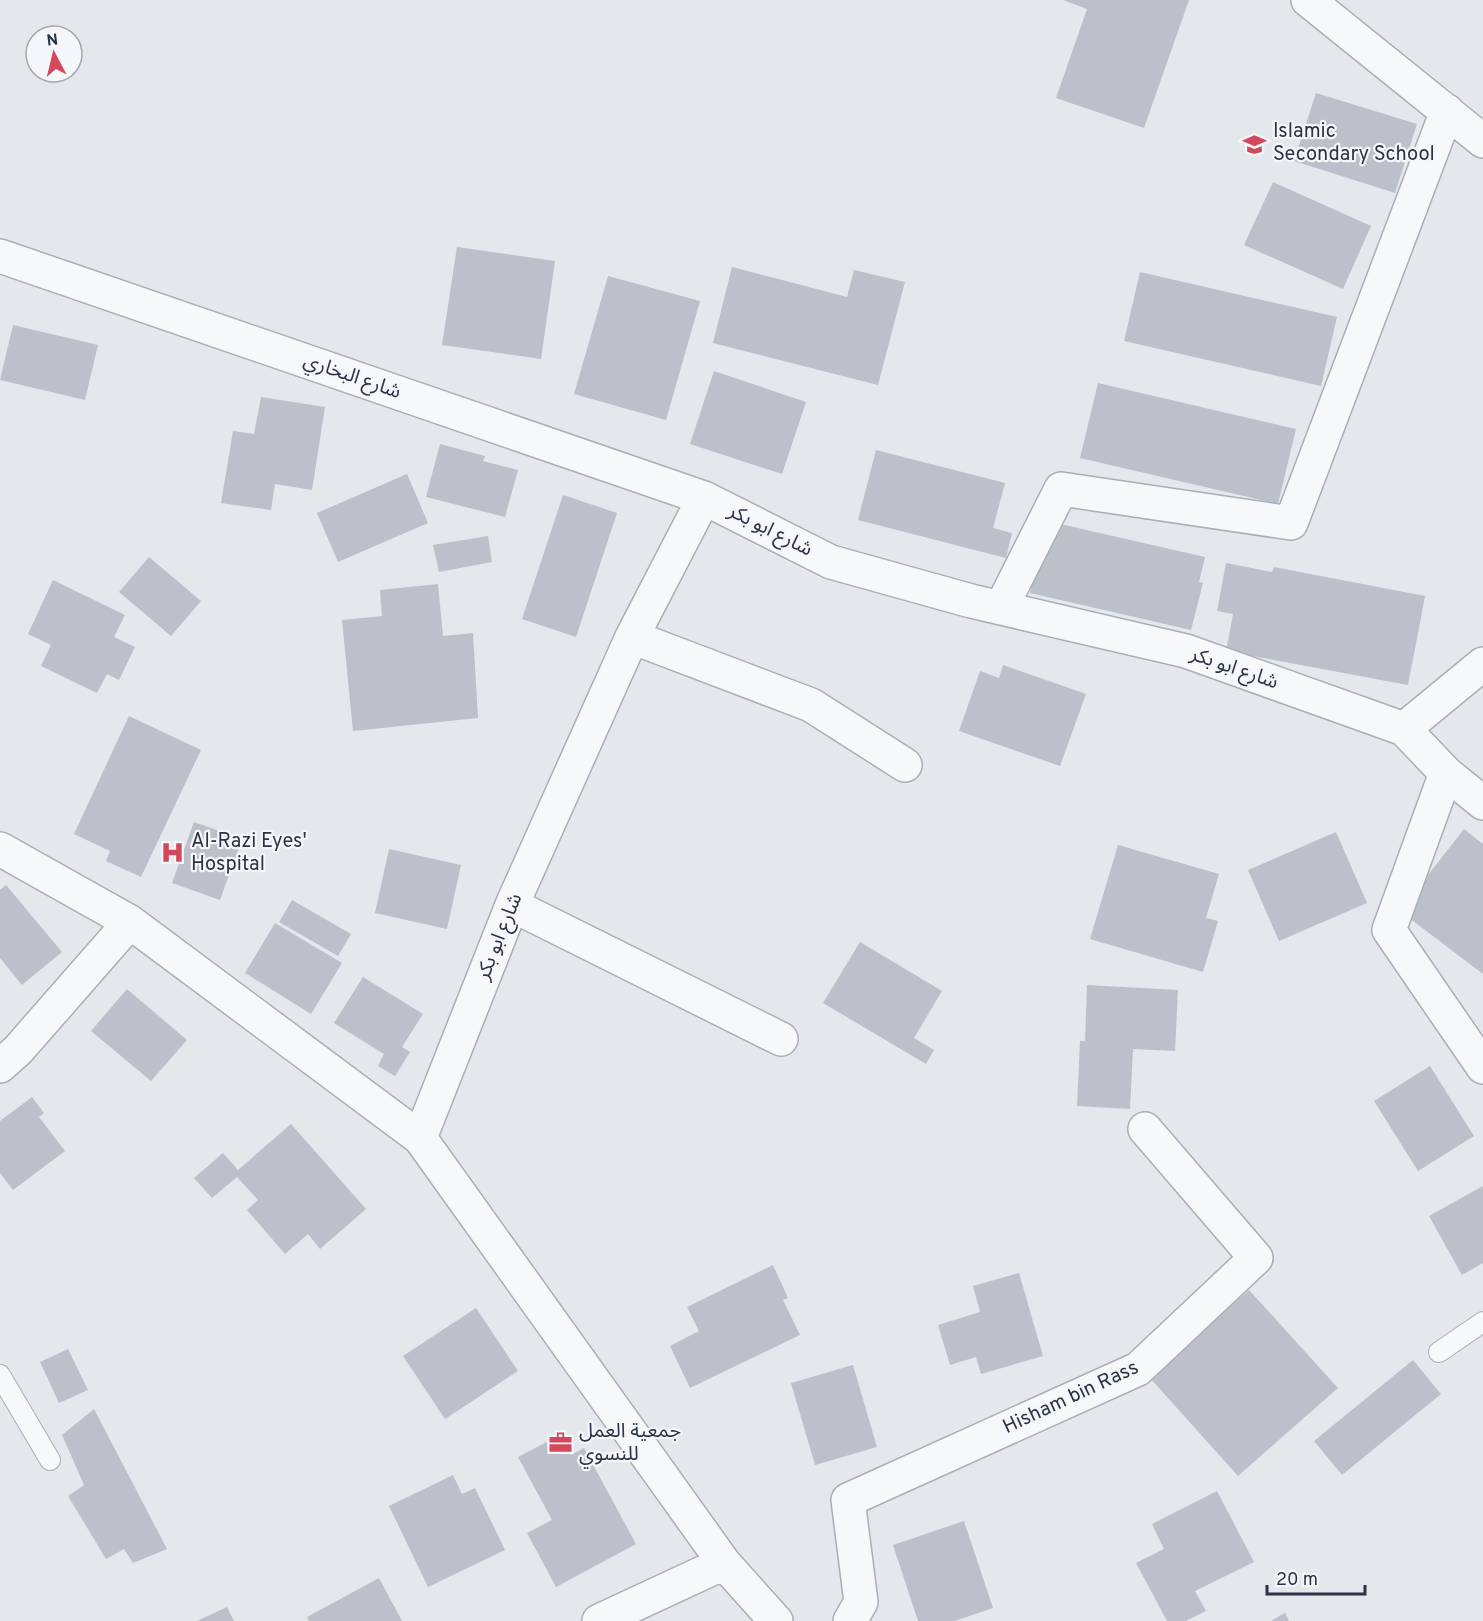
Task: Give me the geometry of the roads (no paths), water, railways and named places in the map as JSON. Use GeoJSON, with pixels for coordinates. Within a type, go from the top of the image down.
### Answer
{"type":"FeatureCollection","features":[{"type":"Feature","properties":{"kind":"street"},"geometry":{"type":"LineString","coordinates":[[1308,0],[1483,141]]}},
{"type":"Feature","properties":{"kind":"street"},"geometry":{"type":"LineString","coordinates":[[1001,608],[1061,489],[1291,524],[1447,111]]}},
{"type":"Feature","properties":{"kind":"street","name":"شارع البخاري"},"geometry":{"type":"LineString","coordinates":[[0,256],[704,498]]}},
{"type":"Feature","properties":{"kind":"street","name":"شارع ابو بكر"},"geometry":{"type":"LineString","coordinates":[[420,1138],[512,905],[632,637],[704,498],[831,562],[1001,608],[1186,651],[1404,729],[1446,773],[1483,803]]}},
{"type":"Feature","properties":{"kind":"street"},"geometry":{"type":"LineString","coordinates":[[632,637],[812,705],[905,765]]}},
{"type":"Feature","properties":{"kind":"street"},"geometry":{"type":"LineString","coordinates":[[1404,729],[1483,664]]}},
{"type":"Feature","properties":{"kind":"street"},"geometry":{"type":"LineString","coordinates":[[1446,773],[1389,930],[1483,1067]]}},
{"type":"Feature","properties":{"kind":"street"},"geometry":{"type":"LineString","coordinates":[[0,849],[130,922],[420,1138],[724,1563],[776,1621]]}},
{"type":"Feature","properties":{"kind":"street"},"geometry":{"type":"LineString","coordinates":[[512,905],[781,1040]]}},
{"type":"Feature","properties":{"kind":"street"},"geometry":{"type":"LineString","coordinates":[[0,1066],[18,1050],[130,922]]}},
{"type":"Feature","properties":{"kind":"street","name":"Hisham bin Rass"},"geometry":{"type":"LineString","coordinates":[[850,1621],[861,1602],[848,1500],[1138,1369],[1256,1258],[1145,1129]]}},
{"type":"Feature","properties":{"kind":"street"},"geometry":{"type":"LineString","coordinates":[[599,1621],[724,1563]]}},
{"type":"Feature","properties":{"kind":"lane"},"geometry":{"type":"LineString","coordinates":[[1439,1352],[1483,1322]]}},
{"type":"Feature","properties":{"kind":"lane"},"geometry":{"type":"LineString","coordinates":[[0,1375],[50,1460]]}},
{"type":"Feature","properties":{"kind":"place","name":"Islamic Secondary School"},"geometry":{"type":"Point","coordinates":[1255,144]}},
{"type":"Feature","properties":{"kind":"place","name":"Al-Razi Eyes' Hospital"},"geometry":{"type":"Point","coordinates":[173,853]}},
{"type":"Feature","properties":{"kind":"place","name":"جمعية العمل للنسوي"},"geometry":{"type":"Point","coordinates":[561,1443]}}]}
